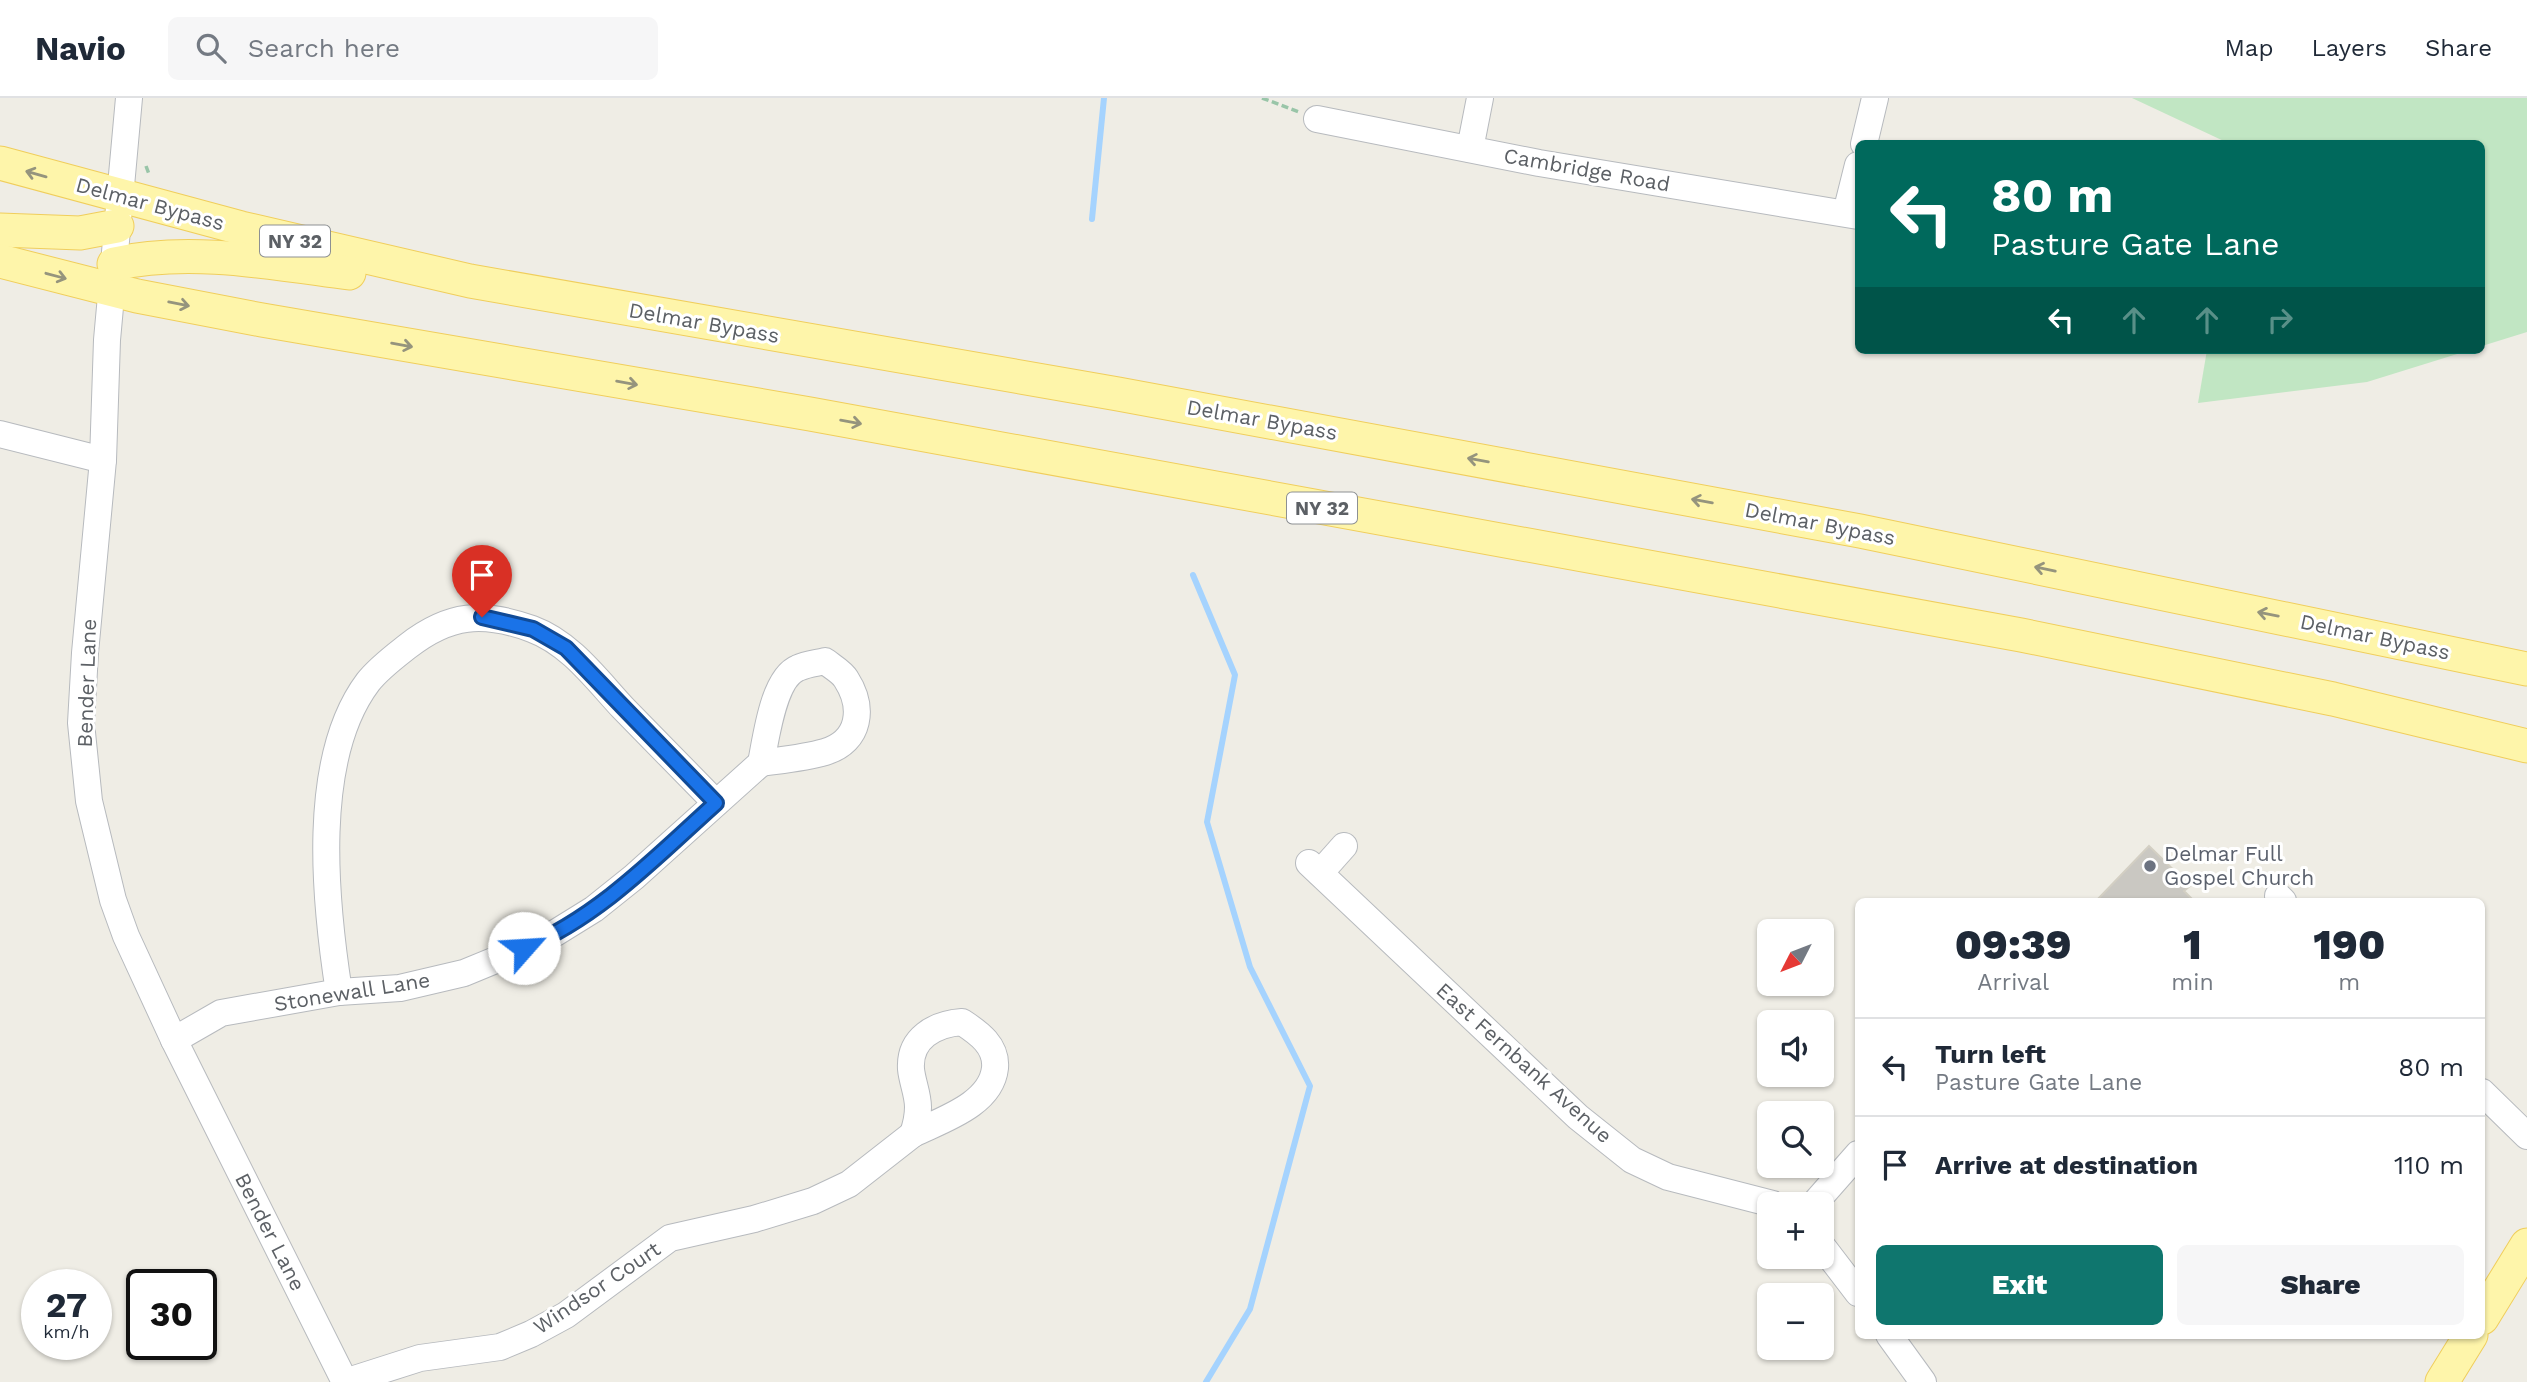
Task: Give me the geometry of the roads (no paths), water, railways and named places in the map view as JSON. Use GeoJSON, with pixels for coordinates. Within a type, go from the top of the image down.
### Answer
{"type":"FeatureCollection","features":[{"type":"Feature","properties":{"kind":"main road","name":"Delmar Bypass"},"geometry":{"type":"LineString","coordinates":[[0,163],[119,211],[333,250],[470,281],[1118,394],[1846,528],[2527,669]]}},
{"type":"Feature","properties":{"kind":"main road"},"geometry":{"type":"LineString","coordinates":[[0,230],[80,233],[119,211]]}},
{"type":"Feature","properties":{"kind":"main road"},"geometry":{"type":"LineString","coordinates":[[113,277],[141,258],[175,257],[256,261],[368,275],[470,281]]}},
{"type":"Feature","properties":{"kind":"main road","name":"NY 32"},"geometry":{"type":"LineString","coordinates":[[0,261],[113,277],[327,331],[797,412],[2007,633],[2239,679],[2527,746]]}},
{"type":"Feature","properties":{"kind":"main road"},"geometry":{"type":"LineString","coordinates":[[2396,715],[2527,731]]}},
{"type":"Feature","properties":{"kind":"main road"},"geometry":{"type":"LineString","coordinates":[[2485,1313],[2527,1245]]}},
{"type":"Feature","properties":{"kind":"main road"},"geometry":{"type":"LineString","coordinates":[[2442,1382],[2469,1339]]}},
{"type":"Feature","properties":{"kind":"street","name":"Bender Lane"},"geometry":{"type":"LineString","coordinates":[[129,98],[107,340],[103,460],[81,723],[89,801],[121,924],[174,1040],[345,1382]]}},
{"type":"Feature","properties":{"kind":"street"},"geometry":{"type":"LineString","coordinates":[[1470,149],[1480,98]]}},
{"type":"Feature","properties":{"kind":"street"},"geometry":{"type":"LineString","coordinates":[[1865,140],[1875,98]]}},
{"type":"Feature","properties":{"kind":"street","name":"Cambridge Road"},"geometry":{"type":"LineString","coordinates":[[1317,119],[1539,163],[1852,214]]}},
{"type":"Feature","properties":{"kind":"street"},"geometry":{"type":"LineString","coordinates":[[1852,214],[1855,189]]}},
{"type":"Feature","properties":{"kind":"street"},"geometry":{"type":"LineString","coordinates":[[0,434],[103,460]]}},
{"type":"Feature","properties":{"kind":"street"},"geometry":{"type":"LineString","coordinates":[[339,992],[330,936],[325,860],[334,760],[354,705],[369,681],[388,662],[423,635],[445,623],[482,617],[533,629],[566,648],[716,803]]}},
{"type":"Feature","properties":{"kind":"street","name":"Stonewall Lane"},"geometry":{"type":"LineString","coordinates":[[174,1040],[221,1013],[339,992],[400,988],[464,973],[544,940],[594,909],[761,763]]}},
{"type":"Feature","properties":{"kind":"street","name":"East Fernbank Avenue"},"geometry":{"type":"LineString","coordinates":[[1344,846],[1315,868],[1578,1117],[1632,1160],[1668,1177],[1757,1200]]}},
{"type":"Feature","properties":{"kind":"street"},"geometry":{"type":"LineString","coordinates":[[2485,1095],[2527,1136]]}},
{"type":"Feature","properties":{"kind":"street","name":"Windsor Court"},"geometry":{"type":"LineString","coordinates":[[345,1382],[420,1358],[500,1347],[531,1334],[566,1315],[670,1238],[754,1219],[813,1201],[849,1184],[913,1134]]}},
{"type":"Feature","properties":{"kind":"street"},"geometry":{"type":"LineString","coordinates":[[1825,1192],[1855,1157]]}},
{"type":"Feature","properties":{"kind":"street"},"geometry":{"type":"LineString","coordinates":[[1834,1262],[1855,1289]]}},
{"type":"Feature","properties":{"kind":"street"},"geometry":{"type":"LineString","coordinates":[[1892,1339],[1923,1382]]}},
{"type":"Feature","properties":{"kind":"waterway"},"geometry":{"type":"LineString","coordinates":[[1092,219],[1104,98]]}},
{"type":"Feature","properties":{"kind":"waterway"},"geometry":{"type":"LineString","coordinates":[[1193,575],[1235,675],[1207,822],[1250,967],[1310,1086],[1250,1309],[1206,1382]]}},
{"type":"Feature","properties":{"kind":"place","name":"Delmar Full Gospel Church"},"geometry":{"type":"Point","coordinates":[2150,866]}}]}
